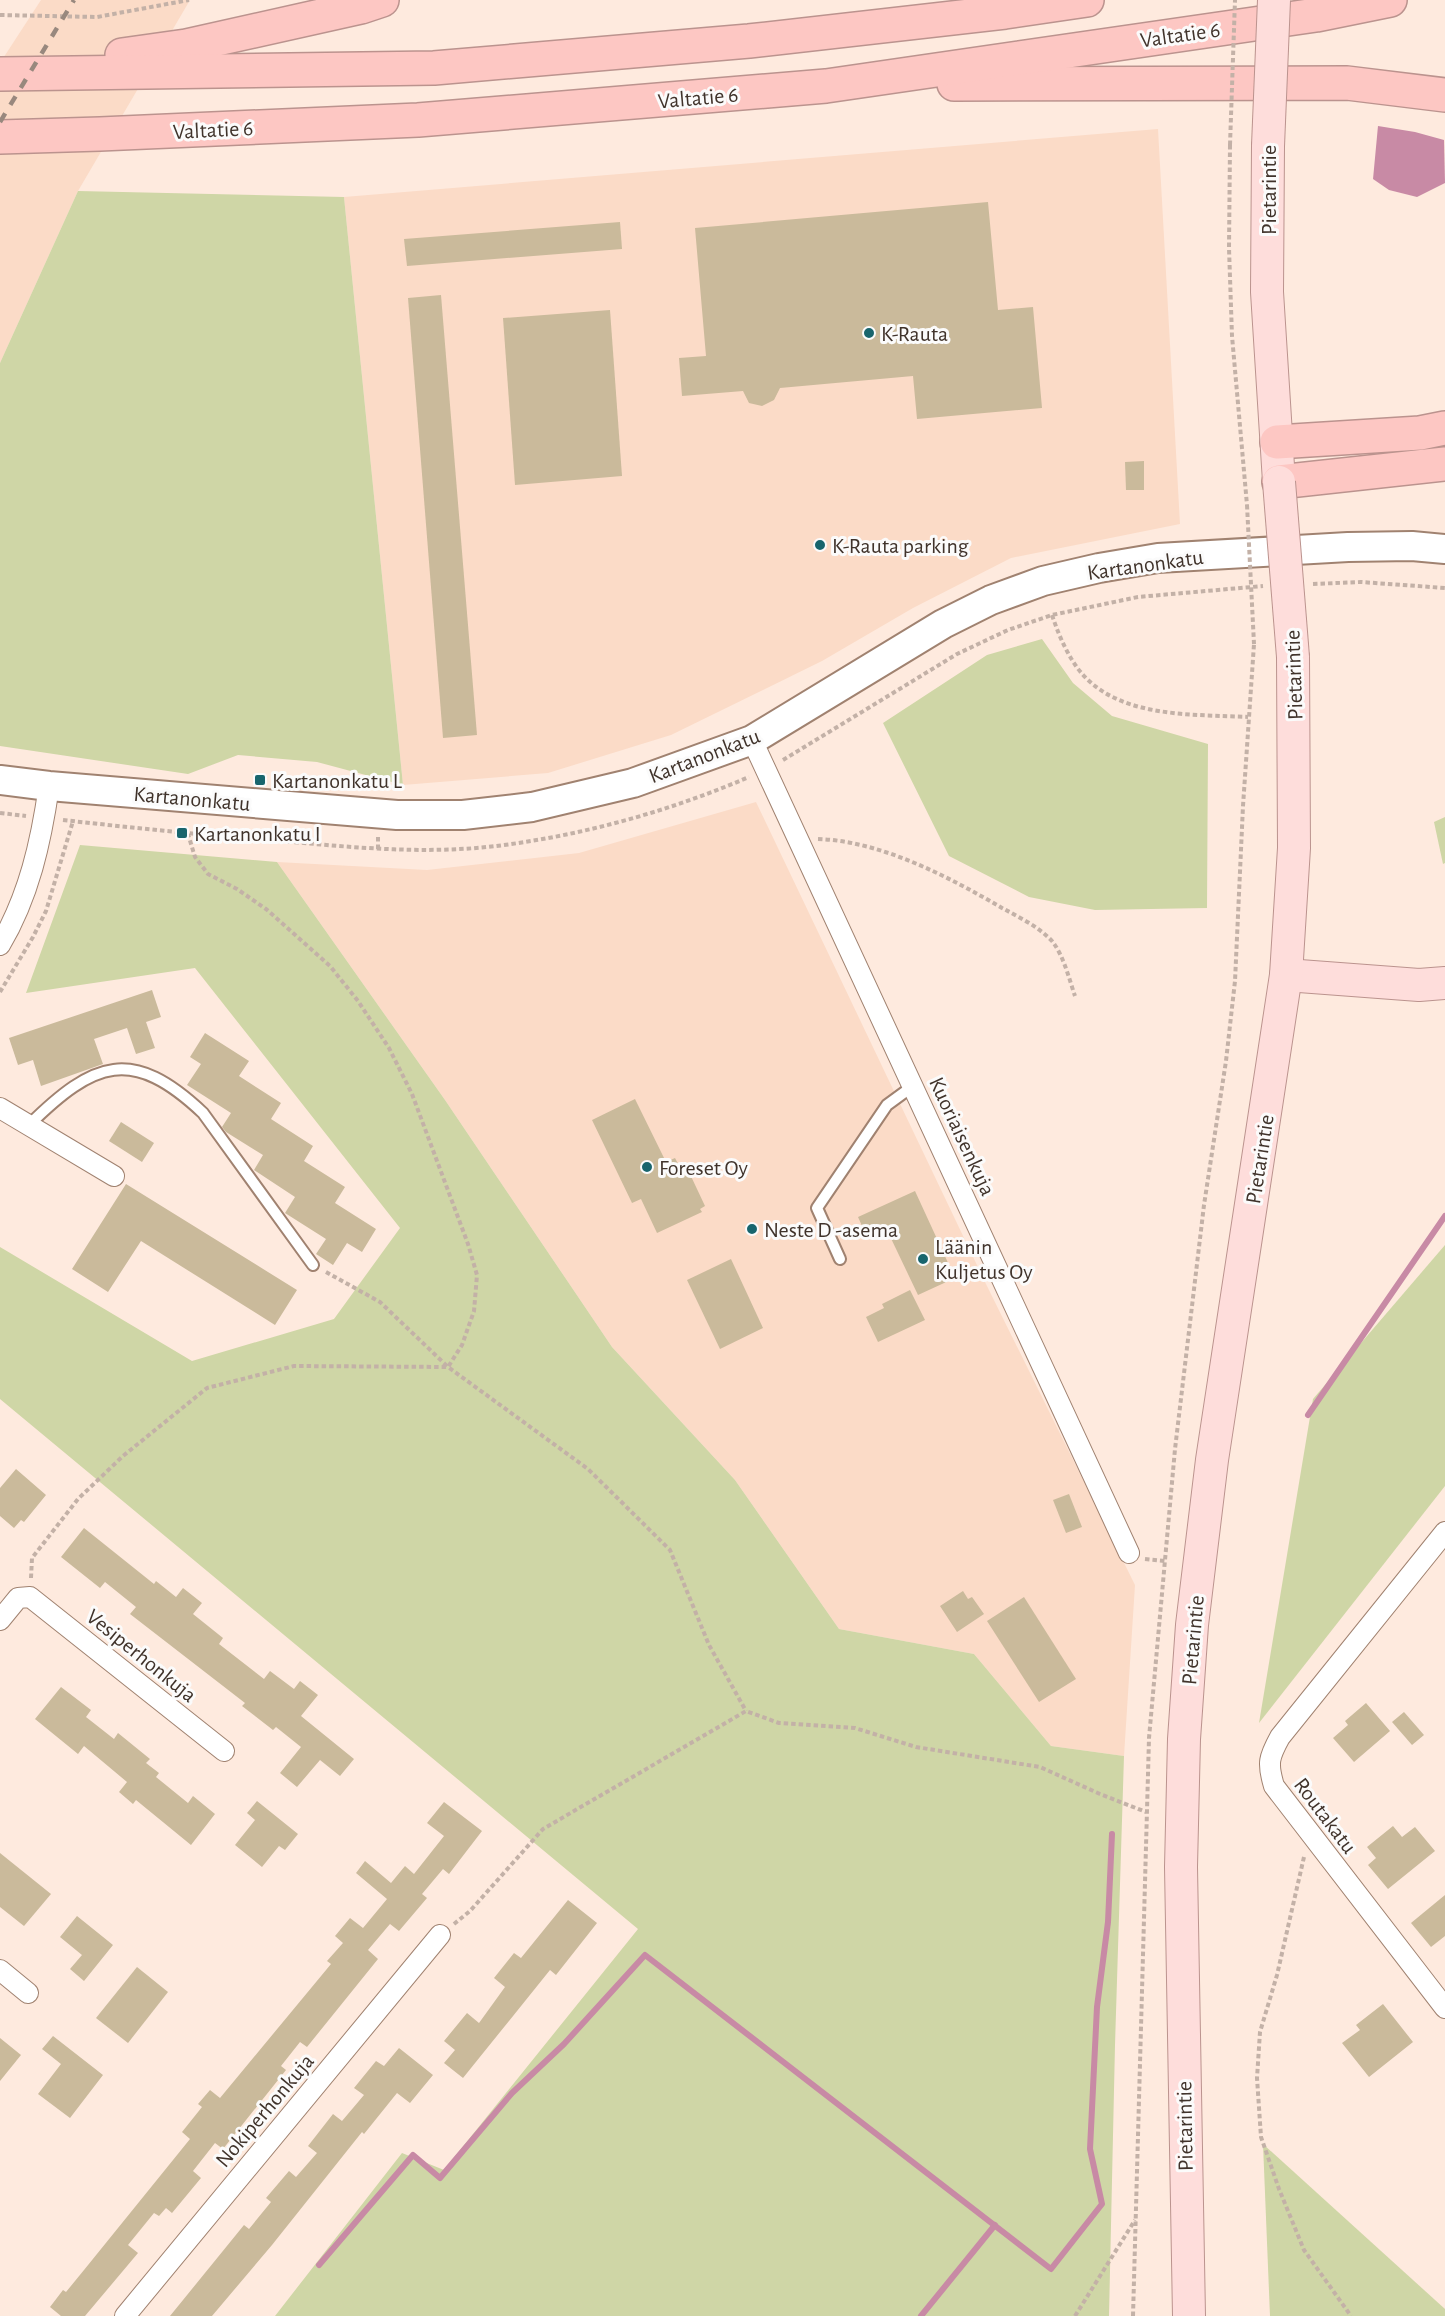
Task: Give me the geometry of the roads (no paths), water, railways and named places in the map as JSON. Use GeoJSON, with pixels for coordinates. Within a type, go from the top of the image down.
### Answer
{"type":"FeatureCollection","features":[{"type":"Feature","properties":{"kind":"highway"},"geometry":{"type":"LineString","coordinates":[[0,73],[186,46],[361,8],[381,0]]}},
{"type":"Feature","properties":{"kind":"highway"},"geometry":{"type":"LineString","coordinates":[[0,73],[434,68],[749,41],[1005,12],[1087,0]]}},
{"type":"Feature","properties":{"kind":"highway","name":"Valtatie 6"},"geometry":{"type":"LineString","coordinates":[[0,136],[100,134],[418,120],[826,86],[1316,15],[1390,0]]}},
{"type":"Feature","properties":{"kind":"highway"},"geometry":{"type":"LineString","coordinates":[[826,86],[1347,82],[1445,95]]}},
{"type":"Feature","properties":{"kind":"highway"},"geometry":{"type":"LineString","coordinates":[[1277,442],[1420,433],[1445,428]]}},
{"type":"Feature","properties":{"kind":"highway"},"geometry":{"type":"LineString","coordinates":[[1280,482],[1445,464]]}},
{"type":"Feature","properties":{"kind":"main road","name":"Pietarintie"},"geometry":{"type":"LineString","coordinates":[[1189,2316],[1180,1867],[1184,1739],[1192,1624],[1230,1334],[1267,1113],[1286,975],[1294,848],[1293,657],[1267,292],[1268,146],[1274,0]]}},
{"type":"Feature","properties":{"kind":"main road","name":"Kartanonkatu"},"geometry":{"type":"LineString","coordinates":[[0,780],[397,815],[463,815],[532,807],[633,783],[752,740],[943,624],[991,600],[1043,581],[1158,558],[1348,547],[1412,546],[1445,549]]}},
{"type":"Feature","properties":{"kind":"main road"},"geometry":{"type":"LineString","coordinates":[[1286,975],[1419,985],[1445,983]]}},
{"type":"Feature","properties":{"kind":"street","name":"Kuoriaisenkuja"},"geometry":{"type":"LineString","coordinates":[[752,740],[1129,1553]]}},
{"type":"Feature","properties":{"kind":"street"},"geometry":{"type":"LineString","coordinates":[[0,945],[11,927],[34,871],[50,786]]}},
{"type":"Feature","properties":{"kind":"street"},"geometry":{"type":"LineString","coordinates":[[0,1108],[114,1176]]}},
{"type":"Feature","properties":{"kind":"street","name":"Routakatu"},"geometry":{"type":"LineString","coordinates":[[1445,1532],[1280,1737],[1270,1755],[1269,1770],[1274,1786],[1445,2008]]}},
{"type":"Feature","properties":{"kind":"street","name":"Vesiperhonkuja"},"geometry":{"type":"LineString","coordinates":[[0,1620],[18,1598],[30,1596],[224,1751]]}},
{"type":"Feature","properties":{"kind":"street","name":"Nokiperhonkuja"},"geometry":{"type":"LineString","coordinates":[[125,2316],[440,1935]]}},
{"type":"Feature","properties":{"kind":"street"},"geometry":{"type":"LineString","coordinates":[[0,1970],[28,1993]]}},
{"type":"Feature","properties":{"kind":"lane"},"geometry":{"type":"LineString","coordinates":[[29,1125],[77,1084],[104,1071],[127,1068],[165,1081],[203,1113],[313,1265]]}},
{"type":"Feature","properties":{"kind":"lane"},"geometry":{"type":"LineString","coordinates":[[840,1259],[817,1208],[886,1105],[913,1086]]}},
{"type":"Feature","properties":{"kind":"waterway"},"geometry":{"type":"LineString","coordinates":[[1308,1415],[1445,1216]]}},
{"type":"Feature","properties":{"kind":"waterway"},"geometry":{"type":"LineString","coordinates":[[319,2265],[413,2155],[440,2178],[512,2093],[564,2044],[645,1955],[1051,2269],[1102,2204],[1090,2149],[1097,2007],[1108,1922],[1112,1834]]}},
{"type":"Feature","properties":{"kind":"waterway"},"geometry":{"type":"LineString","coordinates":[[921,2316],[995,2225]]}},
{"type":"Feature","properties":{"kind":"railway"},"geometry":{"type":"LineString","coordinates":[[0,122],[74,0]]}},
{"type":"Feature","properties":{"kind":"place","name":"K-Rauta"},"geometry":{"type":"Point","coordinates":[869,333]}},
{"type":"Feature","properties":{"kind":"place","name":"K-Rauta parking"},"geometry":{"type":"Point","coordinates":[820,545]}},
{"type":"Feature","properties":{"kind":"place","name":"Kartanonkatu L"},"geometry":{"type":"Point","coordinates":[260,780]}},
{"type":"Feature","properties":{"kind":"place","name":"Kartanonkatu I"},"geometry":{"type":"Point","coordinates":[182,833]}},
{"type":"Feature","properties":{"kind":"place","name":"Foreset Oy"},"geometry":{"type":"Point","coordinates":[647,1167]}},
{"type":"Feature","properties":{"kind":"place","name":"Neste D -asema"},"geometry":{"type":"Point","coordinates":[752,1229]}},
{"type":"Feature","properties":{"kind":"place","name":"Läänin Kuljetus Oy"},"geometry":{"type":"Point","coordinates":[923,1259]}}]}
